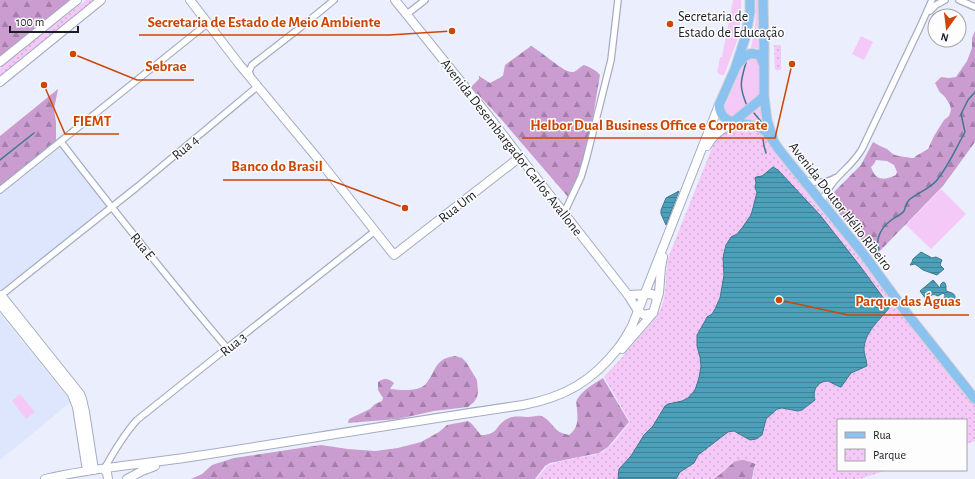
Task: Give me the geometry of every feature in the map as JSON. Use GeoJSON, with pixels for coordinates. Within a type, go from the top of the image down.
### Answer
{"type":"FeatureCollection","features":[{"type":"Feature","properties":{"kind":"main road"},"geometry":{"type":"LineString","coordinates":[[750,0],[750,12],[746,35],[735,69],[719,105],[719,111],[722,116],[733,122],[764,96]]}},
{"type":"Feature","properties":{"kind":"main road","name":"Avenida Doutor Hélio Ribeiro"},"geometry":{"type":"LineString","coordinates":[[763,0],[764,96],[767,120],[775,144]]}},
{"type":"Feature","properties":{"kind":"main road"},"geometry":{"type":"LineString","coordinates":[[735,69],[743,57],[754,53],[761,56],[764,67]]}},
{"type":"Feature","properties":{"kind":"main road","name":"Avenida Doutor Hélio Ribeiro"},"geometry":{"type":"LineString","coordinates":[[733,122],[755,126],[764,130],[865,256],[905,311],[975,399]]}},
{"type":"Feature","properties":{"kind":"street"},"geometry":{"type":"LineString","coordinates":[[0,62],[77,0]]}},
{"type":"Feature","properties":{"kind":"street"},"geometry":{"type":"LineString","coordinates":[[0,82],[101,0]]}},
{"type":"Feature","properties":{"kind":"street"},"geometry":{"type":"LineString","coordinates":[[251,78],[249,71],[252,65],[334,0]]}},
{"type":"Feature","properties":{"kind":"street","name":"Avenida Desembargador Carlos Avallone"},"geometry":{"type":"LineString","coordinates":[[395,0],[491,119],[628,295],[636,309]]}},
{"type":"Feature","properties":{"kind":"street"},"geometry":{"type":"LineString","coordinates":[[407,14],[425,0]]}},
{"type":"Feature","properties":{"kind":"street"},"geometry":{"type":"LineString","coordinates":[[564,213],[586,160],[610,60],[618,0]]}},
{"type":"Feature","properties":{"kind":"street"},"geometry":{"type":"LineString","coordinates":[[822,203],[830,186],[857,158],[862,149],[933,0],[938,2],[944,0]]}},
{"type":"Feature","properties":{"kind":"street"},"geometry":{"type":"LineString","coordinates":[[920,27],[931,10],[944,0]]}},
{"type":"Feature","properties":{"kind":"street"},"geometry":{"type":"LineString","coordinates":[[959,0],[975,7]]}},
{"type":"Feature","properties":{"kind":"street"},"geometry":{"type":"LineString","coordinates":[[192,1],[239,64],[318,158],[375,231]]}},
{"type":"Feature","properties":{"kind":"street"},"geometry":{"type":"LineString","coordinates":[[0,190],[208,23]]}},
{"type":"Feature","properties":{"kind":"street"},"geometry":{"type":"LineString","coordinates":[[239,64],[246,66],[252,65]]}},
{"type":"Feature","properties":{"kind":"street","name":"Rua 4"},"geometry":{"type":"LineString","coordinates":[[1,296],[137,187],[258,86]]}},
{"type":"Feature","properties":{"kind":"street"},"geometry":{"type":"LineString","coordinates":[[45,479],[71,476],[104,469],[176,460],[538,402],[568,392],[595,373],[607,362],[620,346],[632,326],[636,309],[644,295],[719,105]]}},
{"type":"Feature","properties":{"kind":"street"},"geometry":{"type":"LineString","coordinates":[[127,479],[142,471],[159,466],[495,414],[548,404],[583,387],[600,374],[653,313],[659,293],[661,267],[664,255],[707,145],[715,135],[733,122]]}},
{"type":"Feature","properties":{"kind":"street","name":"Rua E"},"geometry":{"type":"LineString","coordinates":[[61,142],[184,297],[227,348]]}},
{"type":"Feature","properties":{"kind":"street","name":"Rua Um"},"geometry":{"type":"LineString","coordinates":[[375,231],[394,255],[520,157]]}},
{"type":"Feature","properties":{"kind":"street"},"geometry":{"type":"LineString","coordinates":[[804,180],[824,183],[838,176]]}},
{"type":"Feature","properties":{"kind":"street","name":"Rua 3"},"geometry":{"type":"LineString","coordinates":[[104,469],[121,440],[137,420],[375,231]]}},
{"type":"Feature","properties":{"kind":"street"},"geometry":{"type":"LineString","coordinates":[[628,295],[649,294],[654,295],[657,300]]}},
{"type":"Feature","properties":{"kind":"street"},"geometry":{"type":"LineString","coordinates":[[1,296],[80,394],[85,412],[91,471]]}},
{"type":"Feature","properties":{"kind":"street"},"geometry":{"type":"LineString","coordinates":[[0,304],[74,398],[91,471]]}},
{"type":"Feature","properties":{"kind":"street"},"geometry":{"type":"LineString","coordinates":[[636,309],[644,315],[653,313]]}},
{"type":"Feature","properties":{"kind":"street"},"geometry":{"type":"LineString","coordinates":[[104,469],[107,473],[108,479]]}},
{"type":"Feature","properties":{"kind":"shaded area"},"geometry":{"type":"Polygon","coordinates":[[[61,147],[109,208],[0,294],[0,195],[61,147]]]}},
{"type":"Feature","properties":{"kind":"shaded area"},"geometry":{"type":"Polygon","coordinates":[[[0,314],[71,402],[0,460],[0,314]]]}},
{"type":"Feature","properties":{"kind":"green space"},"geometry":{"type":"Polygon","coordinates":[[[0,0],[71,0],[0,56],[0,0]]]}},
{"type":"Feature","properties":{"kind":"green space"},"geometry":{"type":"Polygon","coordinates":[[[86,0],[97,0],[0,78],[0,68],[86,0]]]}},
{"type":"Feature","properties":{"kind":"green space"},"geometry":{"type":"Polygon","coordinates":[[[733,0],[741,0],[738,38],[725,73],[724,75],[721,75],[717,72],[720,57],[722,57],[733,0]]]}},
{"type":"Feature","properties":{"kind":"green space"},"geometry":{"type":"Polygon","coordinates":[[[756,0],[762,0],[764,51],[757,48],[751,48],[755,27],[756,0]]]}},
{"type":"Feature","properties":{"kind":"green space"},"geometry":{"type":"Polygon","coordinates":[[[975,31],[975,142],[943,186],[875,256],[827,199],[861,165],[873,142],[895,155],[910,158],[914,158],[928,149],[934,136],[944,120],[949,116],[951,110],[950,105],[939,91],[935,83],[941,77],[956,77],[967,61],[972,48],[972,38],[975,31]],[[876,160],[871,167],[878,178],[886,178],[896,175],[897,172],[894,165],[887,161],[876,160]]]}},
{"type":"Feature","properties":{"kind":"green space"},"geometry":{"type":"Polygon","coordinates":[[[861,36],[873,42],[864,60],[852,54],[861,36]]]}},
{"type":"Feature","properties":{"kind":"green space"},"geometry":{"type":"Polygon","coordinates":[[[774,45],[781,45],[780,70],[775,70],[774,45]]]}},
{"type":"Feature","properties":{"kind":"green space"},"geometry":{"type":"Polygon","coordinates":[[[531,46],[567,71],[574,72],[584,65],[593,69],[600,75],[587,152],[582,170],[568,197],[501,119],[471,87],[479,79],[479,76],[490,83],[503,76],[505,65],[531,46]]]}},
{"type":"Feature","properties":{"kind":"green space"},"geometry":{"type":"Polygon","coordinates":[[[760,56],[764,94],[732,117],[728,116],[724,110],[725,106],[745,59],[760,56]]]}},
{"type":"Feature","properties":{"kind":"green space"},"geometry":{"type":"Polygon","coordinates":[[[58,89],[54,109],[56,141],[0,186],[0,136],[58,89]]]}},
{"type":"Feature","properties":{"kind":"green space"},"geometry":{"type":"Polygon","coordinates":[[[765,103],[768,128],[741,120],[765,103]]]}},
{"type":"Feature","properties":{"kind":"green space"},"geometry":{"type":"Polygon","coordinates":[[[742,125],[761,132],[975,402],[975,441],[967,444],[967,419],[837,419],[837,471],[884,471],[860,479],[753,479],[756,464],[742,460],[736,461],[712,479],[536,479],[548,465],[603,452],[615,441],[630,422],[604,377],[648,328],[658,314],[664,299],[668,258],[714,143],[719,136],[733,127],[742,125]]]}},
{"type":"Feature","properties":{"kind":"green space"},"geometry":{"type":"Polygon","coordinates":[[[941,189],[966,214],[931,249],[906,225],[941,189]]]}},
{"type":"Feature","properties":{"kind":"green space"},"geometry":{"type":"Polygon","coordinates":[[[455,356],[462,358],[466,362],[477,380],[477,397],[468,407],[434,411],[398,419],[348,423],[349,419],[370,409],[375,404],[382,401],[383,398],[378,390],[378,382],[384,379],[390,380],[394,383],[390,389],[417,389],[426,384],[442,360],[455,356]]]}},
{"type":"Feature","properties":{"kind":"green space"},"geometry":{"type":"Polygon","coordinates":[[[603,378],[629,422],[608,447],[599,453],[550,463],[545,466],[535,479],[191,479],[202,474],[212,465],[234,458],[321,445],[375,451],[398,448],[421,442],[439,432],[447,425],[468,421],[481,435],[487,435],[494,432],[503,421],[509,418],[539,416],[546,418],[558,431],[569,435],[577,424],[577,399],[586,389],[603,378]]]}},
{"type":"Feature","properties":{"kind":"green space"},"geometry":{"type":"Polygon","coordinates":[[[20,394],[35,412],[26,419],[12,401],[20,394]]]}},
{"type":"Feature","properties":{"kind":"green space"},"geometry":{"type":"Polygon","coordinates":[[[737,460],[745,460],[756,464],[752,479],[713,479],[719,475],[737,460]]]}},
{"type":"Feature","properties":{"kind":"water"},"geometry":{"type":"Polygon","coordinates":[[[773,167],[778,170],[820,215],[890,307],[873,327],[867,338],[864,354],[867,366],[851,373],[841,387],[828,381],[824,381],[818,385],[814,393],[815,400],[802,410],[777,409],[766,419],[762,435],[756,439],[750,440],[734,431],[728,432],[698,455],[694,463],[680,472],[676,479],[618,479],[619,469],[631,456],[644,435],[653,426],[665,406],[688,398],[695,390],[701,366],[697,346],[697,335],[707,317],[712,314],[720,298],[724,275],[723,259],[726,245],[731,237],[737,234],[742,228],[751,215],[757,192],[755,188],[755,178],[762,176],[773,167]]]}},
{"type":"Feature","properties":{"kind":"water"},"geometry":{"type":"Polygon","coordinates":[[[679,191],[666,225],[661,214],[661,210],[666,198],[679,191]]]}},
{"type":"Feature","properties":{"kind":"water"},"geometry":{"type":"Polygon","coordinates":[[[921,252],[932,258],[936,257],[942,260],[940,265],[944,269],[937,275],[923,270],[915,264],[910,265],[913,259],[921,252]]]}},
{"type":"Feature","properties":{"kind":"water"},"geometry":{"type":"Polygon","coordinates":[[[933,280],[940,288],[943,282],[945,283],[946,291],[954,294],[954,300],[949,303],[945,300],[941,304],[938,303],[939,299],[945,297],[943,293],[938,296],[932,295],[926,299],[920,291],[933,280]]]}},
{"type":"Feature","properties":{"kind":"waterway"},"geometry":{"type":"LineString","coordinates":[[747,59],[741,82],[742,92],[747,106]]}},
{"type":"Feature","properties":{"kind":"waterway"},"geometry":{"type":"LineString","coordinates":[[877,251],[879,249],[878,238],[884,227],[904,211],[909,200],[934,183],[945,168],[965,132],[961,114],[968,100],[975,92]]}},
{"type":"Feature","properties":{"kind":"waterway"},"geometry":{"type":"LineString","coordinates":[[754,113],[763,124]]}},
{"type":"Feature","properties":{"kind":"waterway"},"geometry":{"type":"LineString","coordinates":[[0,160],[34,133]]}},
{"type":"Feature","properties":{"kind":"waterway"},"geometry":{"type":"LineString","coordinates":[[763,139],[766,153]]}},
{"type":"Feature","properties":{"kind":"place","name":"Secretaria de Estado de Educação"},"geometry":{"type":"Point","coordinates":[670,24]}},
{"type":"Feature","properties":{"kind":"place","name":"Secretaria de Estado de Meio Ambiente"},"geometry":{"type":"Point","coordinates":[452,31]}},
{"type":"Feature","properties":{"kind":"place","name":"Sebrae"},"geometry":{"type":"Point","coordinates":[73,54]}},
{"type":"Feature","properties":{"kind":"place","name":"Helbor Dual Business Office e Corporate"},"geometry":{"type":"Point","coordinates":[792,64]}},
{"type":"Feature","properties":{"kind":"place","name":"FIEMT"},"geometry":{"type":"Point","coordinates":[44,85]}},
{"type":"Feature","properties":{"kind":"place","name":"Banco do Brasil"},"geometry":{"type":"Point","coordinates":[405,208]}},
{"type":"Feature","properties":{"kind":"place","name":"Parque das Águas"},"geometry":{"type":"Point","coordinates":[779,300]}}]}
